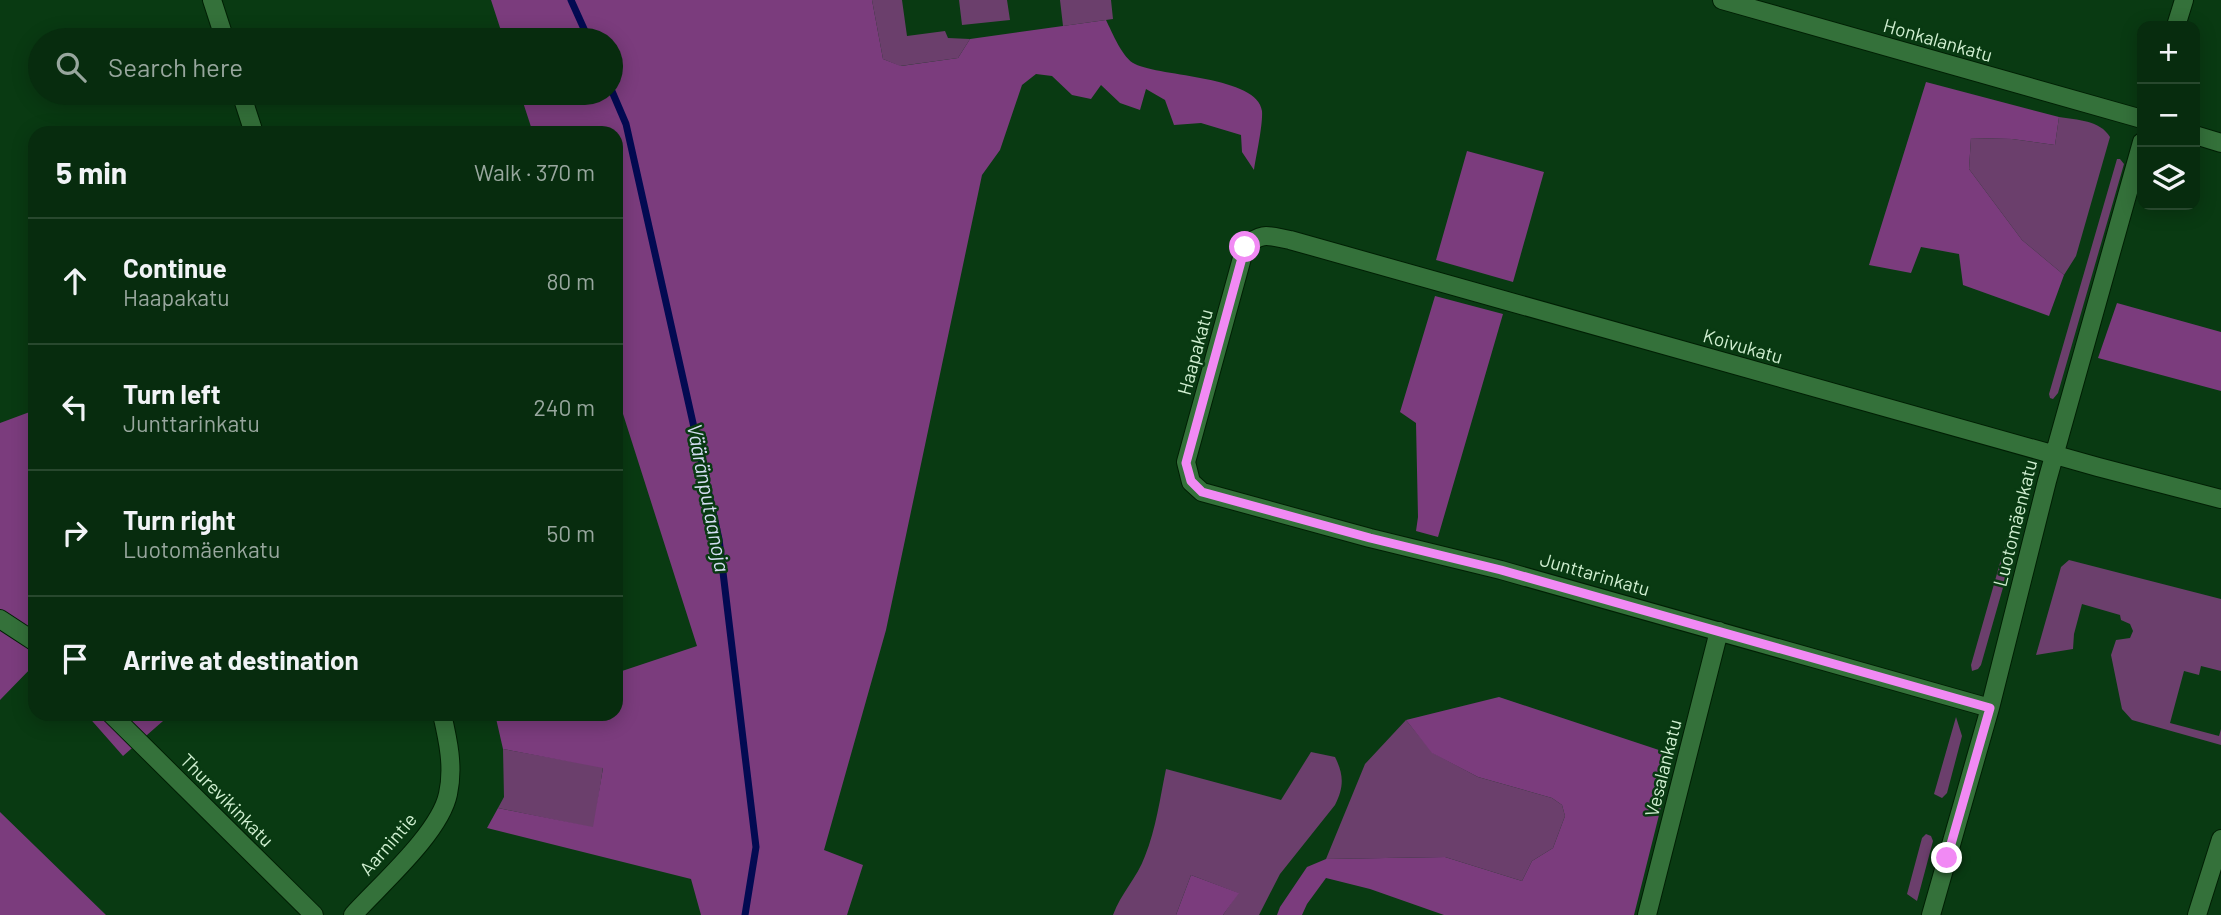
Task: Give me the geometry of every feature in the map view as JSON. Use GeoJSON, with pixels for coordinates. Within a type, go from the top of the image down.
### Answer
{"type":"FeatureCollection","features":[{"type":"Feature","properties":{"kind":"street"},"geometry":{"type":"LineString","coordinates":[[212,0],[221,28]]}},
{"type":"Feature","properties":{"kind":"street","name":"Honkalankatu"},"geometry":{"type":"LineString","coordinates":[[1722,0],[2137,118]]}},
{"type":"Feature","properties":{"kind":"street"},"geometry":{"type":"LineString","coordinates":[[2178,21],[2184,0]]}},
{"type":"Feature","properties":{"kind":"street"},"geometry":{"type":"LineString","coordinates":[[245,105],[252,126]]}},
{"type":"Feature","properties":{"kind":"street"},"geometry":{"type":"LineString","coordinates":[[2200,137],[2221,143]]}},
{"type":"Feature","properties":{"kind":"street","name":"Luotomäenkatu"},"geometry":{"type":"LineString","coordinates":[[1931,915],[1990,708],[2054,455],[2141,147]]}},
{"type":"Feature","properties":{"kind":"street","name":"Koivukatu"},"geometry":{"type":"LineString","coordinates":[[1254,238],[1265,235],[1298,242],[2054,455],[2221,499]]}},
{"type":"Feature","properties":{"kind":"street","name":"Haapakatu"},"geometry":{"type":"LineString","coordinates":[[1191,481],[1186,463],[1245,247],[1254,238]]}},
{"type":"Feature","properties":{"kind":"street","name":"Junttarinkatu"},"geometry":{"type":"LineString","coordinates":[[1191,481],[1202,492],[1370,538],[1501,570],[1990,708]]}},
{"type":"Feature","properties":{"kind":"street"},"geometry":{"type":"LineString","coordinates":[[0,619],[28,637]]}},
{"type":"Feature","properties":{"kind":"street","name":"Vesalankatu"},"geometry":{"type":"LineString","coordinates":[[1647,915],[1720,631]]}},
{"type":"Feature","properties":{"kind":"street","name":"Thurevikinkatu"},"geometry":{"type":"LineString","coordinates":[[118,721],[314,915]]}},
{"type":"Feature","properties":{"kind":"street","name":"Aarnintie"},"geometry":{"type":"LineString","coordinates":[[352,915],[429,832],[448,796],[450,748],[444,721]]}},
{"type":"Feature","properties":{"kind":"street"},"geometry":{"type":"LineString","coordinates":[[2197,915],[2221,839]]}},
{"type":"Feature","properties":{"kind":"shaded area"},"geometry":{"type":"Polygon","coordinates":[[[491,0],[872,0],[883,59],[901,66],[958,58],[970,39],[1106,20],[1122,51],[1135,64],[1227,84],[1256,99],[1262,111],[1254,170],[1242,152],[1241,135],[1201,123],[1174,125],[1165,100],[1146,89],[1140,110],[1120,103],[1101,85],[1091,99],[1072,95],[1052,76],[1036,74],[1022,85],[1000,150],[982,175],[886,630],[824,850],[863,865],[847,915],[701,915],[691,879],[487,828],[498,808],[593,827],[603,768],[503,749],[497,721],[623,721],[623,671],[697,646],[623,414],[623,126],[531,126],[524,105],[623,105],[623,28],[500,28],[491,0]]]}},
{"type":"Feature","properties":{"kind":"shaded area"},"geometry":{"type":"Polygon","coordinates":[[[872,0],[902,0],[907,36],[945,31],[948,38],[970,39],[958,58],[900,66],[883,59],[872,0]]]}},
{"type":"Feature","properties":{"kind":"shaded area"},"geometry":{"type":"Polygon","coordinates":[[[959,0],[1007,0],[1010,20],[962,25],[959,0]]]}},
{"type":"Feature","properties":{"kind":"shaded area"},"geometry":{"type":"Polygon","coordinates":[[[1060,0],[1111,0],[1113,19],[1063,26],[1060,0]]]}},
{"type":"Feature","properties":{"kind":"shaded area"},"geometry":{"type":"Polygon","coordinates":[[[1926,82],[2059,117],[2055,145],[2012,139],[1971,138],[1969,169],[2022,240],[2064,275],[2049,316],[1963,285],[1959,254],[1921,247],[1911,273],[1869,265],[1926,82]]]}},
{"type":"Feature","properties":{"kind":"shaded area"},"geometry":{"type":"Polygon","coordinates":[[[2059,117],[2094,124],[2106,131],[2110,137],[2076,256],[2064,275],[2022,240],[1969,169],[1971,138],[2012,139],[2055,145],[2059,117]]]}},
{"type":"Feature","properties":{"kind":"shaded area"},"geometry":{"type":"Polygon","coordinates":[[[1467,151],[1544,172],[1513,282],[1436,260],[1467,151]]]}},
{"type":"Feature","properties":{"kind":"shaded area"},"geometry":{"type":"Polygon","coordinates":[[[2117,159],[2124,164],[2058,393],[2053,399],[2049,394],[2117,159]]]}},
{"type":"Feature","properties":{"kind":"shaded area"},"geometry":{"type":"Polygon","coordinates":[[[1435,296],[1503,314],[1438,537],[1416,531],[1416,423],[1400,412],[1435,296]]]}},
{"type":"Feature","properties":{"kind":"shaded area"},"geometry":{"type":"Polygon","coordinates":[[[2117,303],[2221,332],[2221,391],[2098,358],[2117,303]]]}},
{"type":"Feature","properties":{"kind":"shaded area"},"geometry":{"type":"Polygon","coordinates":[[[28,413],[28,671],[0,700],[0,423],[28,413]]]}},
{"type":"Feature","properties":{"kind":"shaded area"},"geometry":{"type":"Polygon","coordinates":[[[2028,478],[2031,489],[1981,665],[1972,671],[1971,665],[2023,482],[2028,478]]]}},
{"type":"Feature","properties":{"kind":"shaded area"},"geometry":{"type":"Polygon","coordinates":[[[2069,560],[2221,599],[2221,671],[2201,666],[2199,675],[2184,671],[2170,723],[2219,736],[2221,729],[2221,745],[2132,720],[2122,709],[2111,655],[2116,640],[2130,638],[2133,631],[2130,624],[2121,620],[2120,615],[2082,604],[2073,649],[2036,655],[2061,567],[2069,560]]]}},
{"type":"Feature","properties":{"kind":"shaded area"},"geometry":{"type":"Polygon","coordinates":[[[1499,697],[1674,755],[1634,915],[1444,915],[1370,889],[1326,878],[1302,915],[1277,915],[1307,867],[1326,859],[1445,857],[1522,881],[1532,861],[1553,848],[1565,816],[1562,805],[1552,798],[1478,777],[1432,753],[1406,720],[1499,697]]]}},
{"type":"Feature","properties":{"kind":"shaded area"},"geometry":{"type":"Polygon","coordinates":[[[1956,717],[1962,736],[1947,793],[1942,798],[1934,794],[1956,717]]]}},
{"type":"Feature","properties":{"kind":"shaded area"},"geometry":{"type":"Polygon","coordinates":[[[1406,720],[1433,753],[1478,777],[1552,798],[1562,805],[1565,816],[1553,848],[1532,861],[1522,881],[1445,857],[1326,859],[1365,764],[1406,720]]]}},
{"type":"Feature","properties":{"kind":"shaded area"},"geometry":{"type":"Polygon","coordinates":[[[92,721],[163,721],[123,756],[92,721]]]}},
{"type":"Feature","properties":{"kind":"shaded area"},"geometry":{"type":"Polygon","coordinates":[[[503,749],[603,767],[594,828],[498,808],[504,797],[503,749]]]}},
{"type":"Feature","properties":{"kind":"shaded area"},"geometry":{"type":"Polygon","coordinates":[[[1311,752],[1335,757],[1342,781],[1340,792],[1335,805],[1280,874],[1259,915],[1223,915],[1238,893],[1191,875],[1176,915],[1113,915],[1142,864],[1149,846],[1166,769],[1281,800],[1311,752]]]}},
{"type":"Feature","properties":{"kind":"shaded area"},"geometry":{"type":"Polygon","coordinates":[[[0,812],[106,915],[0,915],[0,812]]]}},
{"type":"Feature","properties":{"kind":"shaded area"},"geometry":{"type":"Polygon","coordinates":[[[1926,834],[1931,836],[1933,841],[1917,901],[1907,894],[1922,838],[1926,834]]]}},
{"type":"Feature","properties":{"kind":"shaded area"},"geometry":{"type":"Polygon","coordinates":[[[1191,875],[1239,893],[1223,915],[1176,915],[1191,875]]]}},
{"type":"Feature","properties":{"kind":"waterway","name":"Vääränputaanoja"},"geometry":{"type":"LineString","coordinates":[[571,0],[584,28]]}},
{"type":"Feature","properties":{"kind":"waterway","name":"Vääränputaanoja"},"geometry":{"type":"LineString","coordinates":[[618,105],[626,124],[719,539],[756,847],[745,915]]}},
{"type":"Feature","properties":{"kind":"route"},"geometry":{"type":"LineString","coordinates":[[1245,247],[1186,463],[1191,481],[1202,492],[1370,538],[1501,570],[1990,708],[1947,858]]}}]}
